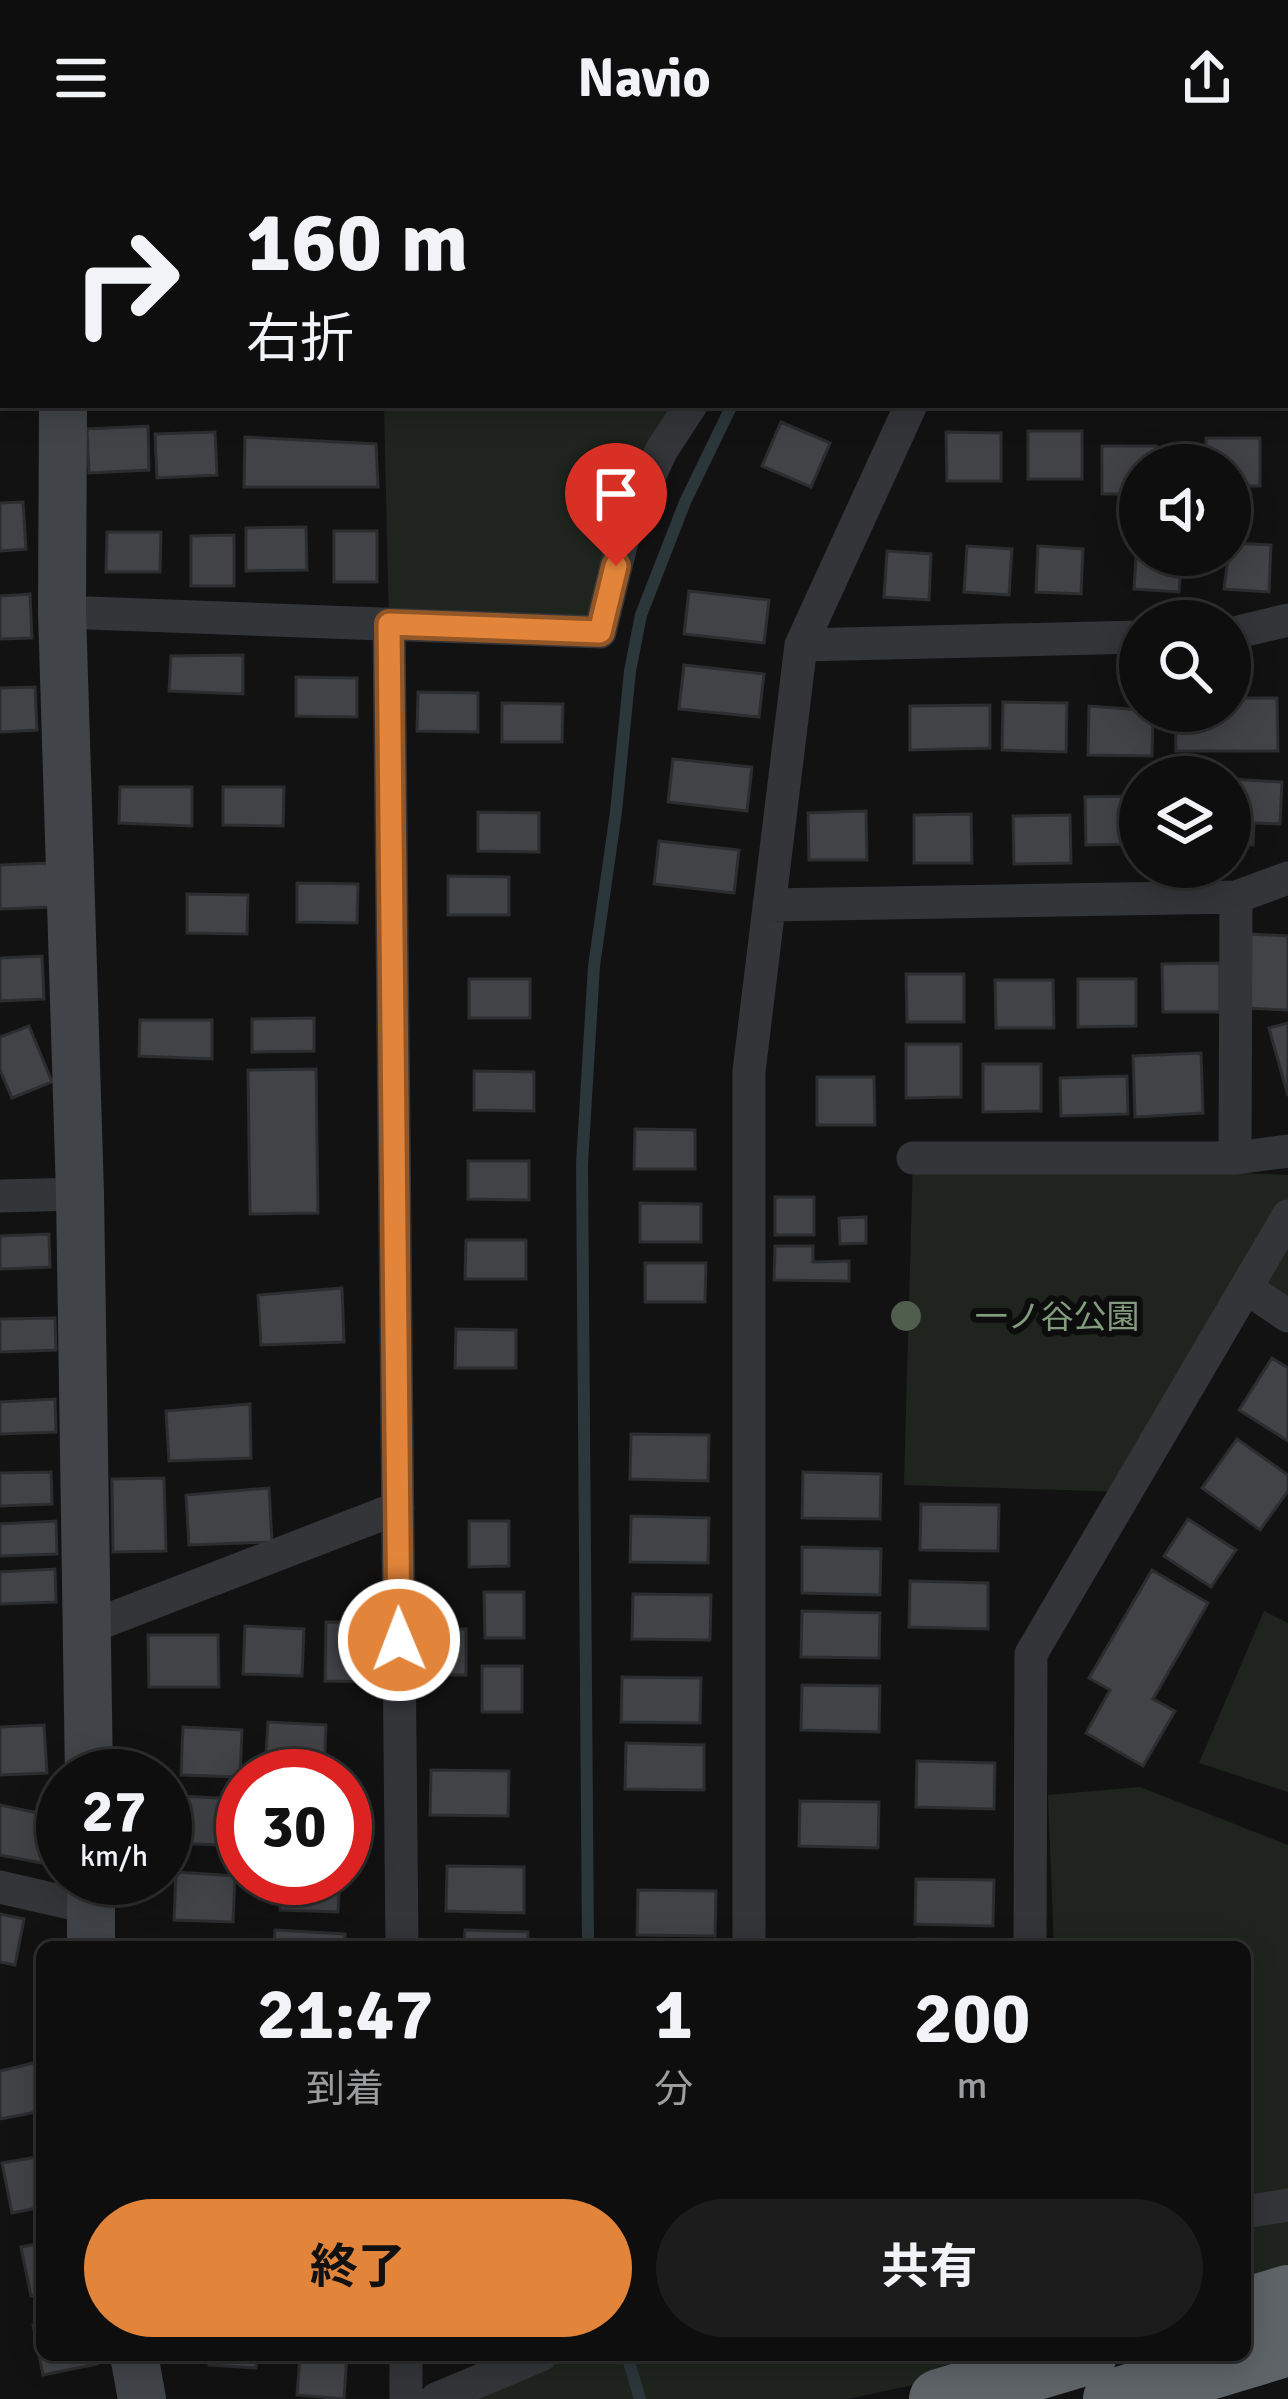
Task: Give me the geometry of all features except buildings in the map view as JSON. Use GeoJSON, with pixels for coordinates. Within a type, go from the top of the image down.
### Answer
{"type":"FeatureCollection","features":[{"type":"Feature","properties":{"kind":"highway"},"geometry":{"type":"LineString","coordinates":[[1251,2306],[1288,2295]]}},
{"type":"Feature","properties":{"kind":"highway"},"geometry":{"type":"LineString","coordinates":[[1251,2357],[1288,2346]]}},
{"type":"Feature","properties":{"kind":"highway"},"geometry":{"type":"LineString","coordinates":[[939,2399],[1067,2361]]}},
{"type":"Feature","properties":{"kind":"highway"},"geometry":{"type":"LineString","coordinates":[[1113,2399],[1238,2361]]}},
{"type":"Feature","properties":{"kind":"street"},"geometry":{"type":"LineString","coordinates":[[63,408],[62,612],[80,1194],[89,1749]]}},
{"type":"Feature","properties":{"kind":"street"},"geometry":{"type":"LineString","coordinates":[[62,612],[600,632],[624,532],[661,451],[689,408]]}},
{"type":"Feature","properties":{"kind":"street"},"geometry":{"type":"LineString","coordinates":[[749,1941],[748,1071],[801,645],[910,408]]}},
{"type":"Feature","properties":{"kind":"street"},"geometry":{"type":"LineString","coordinates":[[1251,629],[1288,620]]}},
{"type":"Feature","properties":{"kind":"street"},"geometry":{"type":"LineString","coordinates":[[389,624],[402,1941]]}},
{"type":"Feature","properties":{"kind":"street"},"geometry":{"type":"LineString","coordinates":[[801,645],[1119,637]]}},
{"type":"Feature","properties":{"kind":"street"},"geometry":{"type":"LineString","coordinates":[[769,905],[1236,896],[1288,878]]}},
{"type":"Feature","properties":{"kind":"street"},"geometry":{"type":"LineString","coordinates":[[1235,1158],[1236,896]]}},
{"type":"Feature","properties":{"kind":"street"},"geometry":{"type":"LineString","coordinates":[[913,1158],[1235,1158],[1288,1151]]}},
{"type":"Feature","properties":{"kind":"street"},"geometry":{"type":"LineString","coordinates":[[0,1196],[80,1194]]}},
{"type":"Feature","properties":{"kind":"street"},"geometry":{"type":"LineString","coordinates":[[1030,1941],[1031,1654],[1288,1216]]}},
{"type":"Feature","properties":{"kind":"street"},"geometry":{"type":"LineString","coordinates":[[1248,1289],[1288,1316]]}},
{"type":"Feature","properties":{"kind":"street"},"geometry":{"type":"LineString","coordinates":[[87,1628],[398,1508]]}},
{"type":"Feature","properties":{"kind":"street"},"geometry":{"type":"LineString","coordinates":[[0,1887],[91,1911]]}},
{"type":"Feature","properties":{"kind":"street"},"geometry":{"type":"LineString","coordinates":[[1251,2211],[1288,2205]]}},
{"type":"Feature","properties":{"kind":"street"},"geometry":{"type":"LineString","coordinates":[[135,2361],[142,2399]]}},
{"type":"Feature","properties":{"kind":"street"},"geometry":{"type":"LineString","coordinates":[[406,2361],[406,2399]]}},
{"type":"Feature","properties":{"kind":"street"},"geometry":{"type":"LineString","coordinates":[[436,2399],[527,2361]]}},
{"type":"Feature","properties":{"kind":"green space"},"geometry":{"type":"Polygon","coordinates":[[[384,408],[692,408],[600,632],[389,624],[384,408]]]}},
{"type":"Feature","properties":{"kind":"green space","name":"一ノ谷公園"},"geometry":{"type":"Polygon","coordinates":[[[913,1158],[1288,1175],[1288,1315],[1248,1289],[1127,1492],[904,1485],[913,1158]]]}},
{"type":"Feature","properties":{"kind":"green space"},"geometry":{"type":"Polygon","coordinates":[[[1264,1611],[1288,1623],[1288,1792],[1199,1763],[1264,1611]]]}},
{"type":"Feature","properties":{"kind":"green space"},"geometry":{"type":"Polygon","coordinates":[[[1140,1787],[1288,1845],[1288,2200],[1251,2207],[1251,1941],[1054,1941],[1048,1795],[1140,1787]]]}},
{"type":"Feature","properties":{"kind":"green space"},"geometry":{"type":"Polygon","coordinates":[[[1288,2205],[1288,2277],[1251,2294],[1251,2211],[1288,2205]]]}},
{"type":"Feature","properties":{"kind":"green space"},"geometry":{"type":"Polygon","coordinates":[[[524,2361],[1023,2361],[848,2399],[428,2399],[524,2361]]]}},
{"type":"Feature","properties":{"kind":"waterway"},"geometry":{"type":"LineString","coordinates":[[588,1941],[582,1164],[594,966],[641,615],[685,502],[731,408]]}},
{"type":"Feature","properties":{"kind":"waterway"},"geometry":{"type":"LineString","coordinates":[[629,2361],[640,2399]]}},
{"type":"Feature","properties":{"kind":"route"},"geometry":{"type":"LineString","coordinates":[[399,1640],[389,624],[600,632],[616,566]]}}]}
